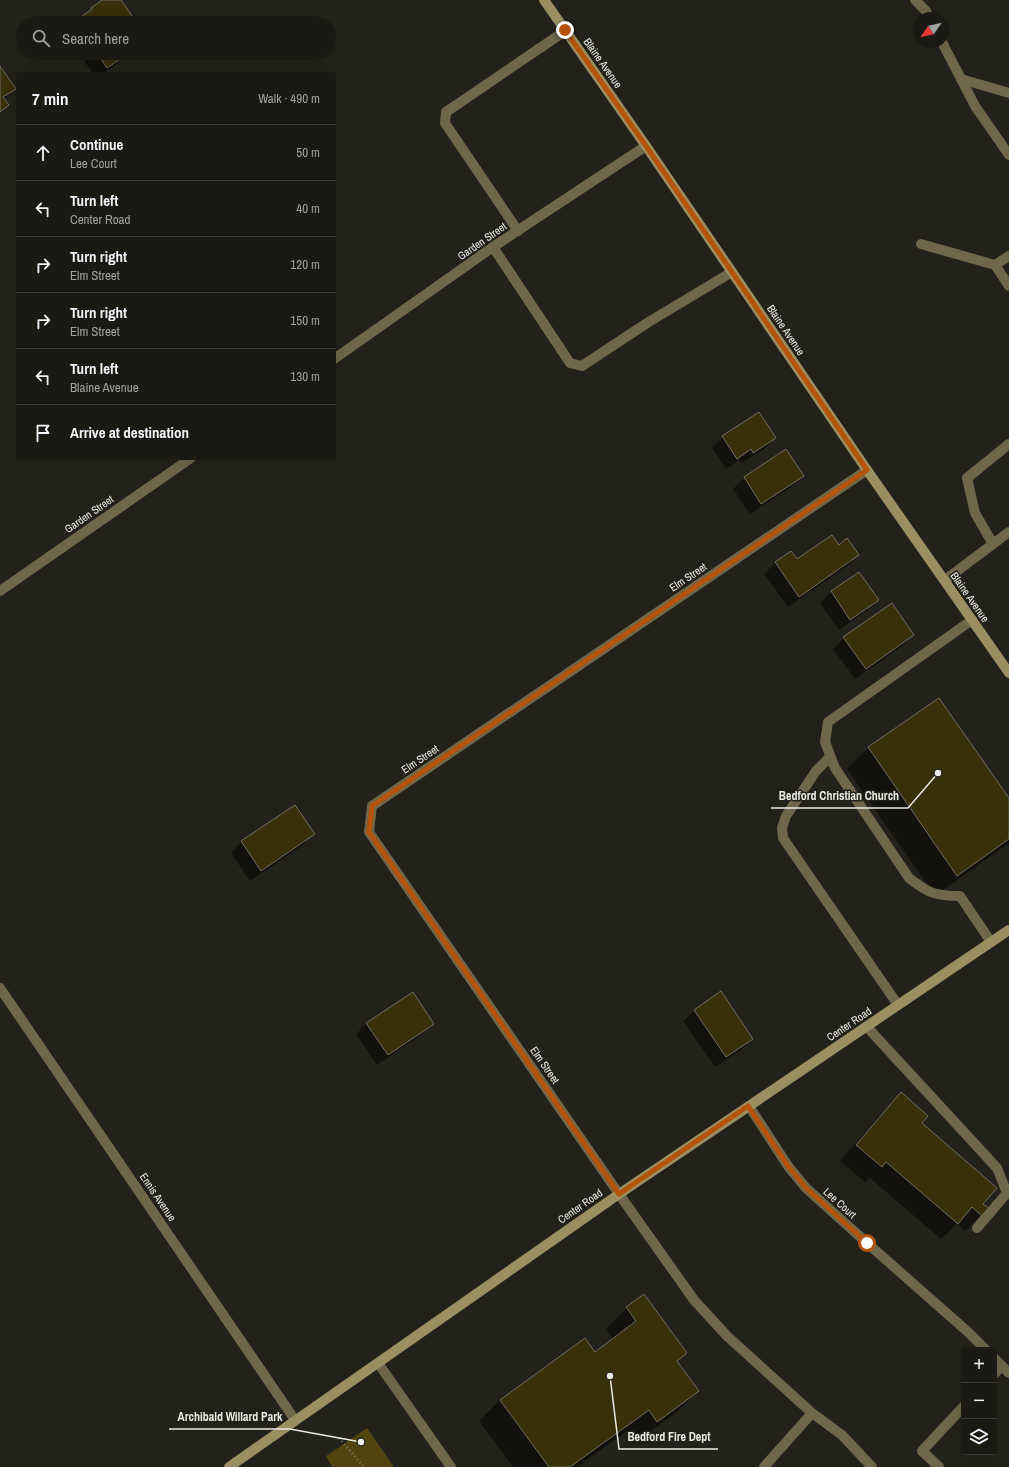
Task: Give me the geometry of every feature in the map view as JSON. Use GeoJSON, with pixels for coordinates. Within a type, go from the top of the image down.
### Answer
{"type":"FeatureCollection","features":[{"type":"Feature","properties":{"kind":"main road","name":"Blaine Avenue"},"geometry":{"type":"LineString","coordinates":[[544,0],[1009,674]]}},
{"type":"Feature","properties":{"kind":"main road","name":"Center Road"},"geometry":{"type":"LineString","coordinates":[[229,1467],[619,1194],[1009,930]]}},
{"type":"Feature","properties":{"kind":"street"},"geometry":{"type":"LineString","coordinates":[[915,0],[926,12]]}},
{"type":"Feature","properties":{"kind":"street"},"geometry":{"type":"LineString","coordinates":[[518,231],[445,123],[446,112],[565,30]]}},
{"type":"Feature","properties":{"kind":"street"},"geometry":{"type":"LineString","coordinates":[[945,48],[976,106],[1009,155]]}},
{"type":"Feature","properties":{"kind":"street"},"geometry":{"type":"LineString","coordinates":[[961,79],[1009,93]]}},
{"type":"Feature","properties":{"kind":"street","name":"Garden Street"},"geometry":{"type":"LineString","coordinates":[[336,358],[518,231],[646,146]]}},
{"type":"Feature","properties":{"kind":"street"},"geometry":{"type":"LineString","coordinates":[[920,244],[996,265],[1009,286]]}},
{"type":"Feature","properties":{"kind":"street"},"geometry":{"type":"LineString","coordinates":[[494,248],[570,363],[582,366],[647,323],[732,272]]}},
{"type":"Feature","properties":{"kind":"street"},"geometry":{"type":"LineString","coordinates":[[996,265],[1009,256]]}},
{"type":"Feature","properties":{"kind":"street"},"geometry":{"type":"LineString","coordinates":[[993,544],[975,513],[966,478],[1009,444]]}},
{"type":"Feature","properties":{"kind":"street","name":"Garden Street"},"geometry":{"type":"LineString","coordinates":[[0,591],[188,460]]}},
{"type":"Feature","properties":{"kind":"street","name":"Elm Street"},"geometry":{"type":"LineString","coordinates":[[867,470],[372,806],[369,832],[694,1300],[726,1336],[812,1413],[842,1435],[872,1467]]}},
{"type":"Feature","properties":{"kind":"street"},"geometry":{"type":"LineString","coordinates":[[945,580],[1009,532]]}},
{"type":"Feature","properties":{"kind":"street"},"geometry":{"type":"LineString","coordinates":[[972,620],[828,722],[825,742],[834,768],[909,878],[924,890],[941,896],[960,896],[991,942]]}},
{"type":"Feature","properties":{"kind":"street"},"geometry":{"type":"LineString","coordinates":[[830,757],[816,771],[786,816],[782,828],[783,838],[898,1006]]}},
{"type":"Feature","properties":{"kind":"street","name":"Ennis Avenue"},"geometry":{"type":"LineString","coordinates":[[0,988],[296,1420]]}},
{"type":"Feature","properties":{"kind":"street"},"geometry":{"type":"LineString","coordinates":[[866,1026],[997,1168],[1007,1193],[977,1228]]}},
{"type":"Feature","properties":{"kind":"street","name":"Lee Court"},"geometry":{"type":"LineString","coordinates":[[748,1106],[788,1166],[806,1188],[983,1347]]}},
{"type":"Feature","properties":{"kind":"street"},"geometry":{"type":"LineString","coordinates":[[997,1361],[1005,1369]]}},
{"type":"Feature","properties":{"kind":"street"},"geometry":{"type":"LineString","coordinates":[[378,1362],[451,1467]]}},
{"type":"Feature","properties":{"kind":"street"},"geometry":{"type":"LineString","coordinates":[[939,1467],[922,1451],[961,1409]]}},
{"type":"Feature","properties":{"kind":"street"},"geometry":{"type":"LineString","coordinates":[[764,1467],[812,1413]]}},
{"type":"Feature","properties":{"kind":"path"},"geometry":{"type":"LineString","coordinates":[[339,1438],[364,1467]]}},
{"type":"Feature","properties":{"kind":"shaded area"},"geometry":{"type":"Polygon","coordinates":[[[367,1428],[394,1467],[332,1467],[326,1456],[367,1428]]]}},
{"type":"Feature","properties":{"kind":"building"},"geometry":{"type":"Polygon","coordinates":[[[102,0],[121,0],[132,16],[82,16],[92,9],[91,8],[102,0]]]}},
{"type":"Feature","properties":{"kind":"building"},"geometry":{"type":"Polygon","coordinates":[[[102,60],[119,60],[107,68],[102,60]]]}},
{"type":"Feature","properties":{"kind":"building"},"geometry":{"type":"Polygon","coordinates":[[[0,66],[16,89],[3,97],[9,105],[0,112],[0,66]]]}},
{"type":"Feature","properties":{"kind":"building"},"geometry":{"type":"Polygon","coordinates":[[[759,412],[776,438],[753,453],[751,449],[737,459],[722,436],[759,412]]]}},
{"type":"Feature","properties":{"kind":"building"},"geometry":{"type":"Polygon","coordinates":[[[786,449],[804,476],[761,504],[744,477],[786,449]]]}},
{"type":"Feature","properties":{"kind":"building"},"geometry":{"type":"Polygon","coordinates":[[[832,535],[839,545],[847,538],[859,555],[799,597],[775,562],[791,551],[797,559],[832,535]]]}},
{"type":"Feature","properties":{"kind":"building"},"geometry":{"type":"Polygon","coordinates":[[[859,572],[879,600],[850,620],[831,591],[859,572]]]}},
{"type":"Feature","properties":{"kind":"building"},"geometry":{"type":"Polygon","coordinates":[[[892,603],[914,635],[866,669],[843,637],[892,603]]]}},
{"type":"Feature","properties":{"kind":"building"},"geometry":{"type":"Polygon","coordinates":[[[939,698],[1009,798],[1009,839],[957,876],[868,747],[939,698]]]}},
{"type":"Feature","properties":{"kind":"building"},"geometry":{"type":"Polygon","coordinates":[[[295,805],[315,834],[261,871],[241,841],[295,805]]]}},
{"type":"Feature","properties":{"kind":"building"},"geometry":{"type":"Polygon","coordinates":[[[721,991],[753,1039],[726,1057],[694,1010],[721,991]]]}},
{"type":"Feature","properties":{"kind":"building"},"geometry":{"type":"Polygon","coordinates":[[[413,992],[434,1024],[388,1055],[366,1023],[413,992]]]}},
{"type":"Feature","properties":{"kind":"building"},"geometry":{"type":"Polygon","coordinates":[[[901,1092],[928,1116],[922,1123],[997,1188],[983,1204],[989,1208],[982,1216],[972,1207],[958,1224],[886,1162],[882,1167],[856,1145],[901,1092]]]}},
{"type":"Feature","properties":{"kind":"building"},"geometry":{"type":"Polygon","coordinates":[[[644,1294],[687,1353],[677,1361],[699,1391],[657,1422],[649,1410],[570,1467],[549,1467],[500,1400],[585,1338],[595,1352],[636,1321],[626,1307],[644,1294]]]}},
{"type":"Feature","properties":{"kind":"place","name":"Bedford Christian Church"},"geometry":{"type":"Point","coordinates":[938,773]}},
{"type":"Feature","properties":{"kind":"place","name":"Bedford Fire Dept"},"geometry":{"type":"Point","coordinates":[610,1376]}},
{"type":"Feature","properties":{"kind":"place","name":"Archibald Willard Park"},"geometry":{"type":"Point","coordinates":[361,1442]}},
{"type":"Feature","properties":{"kind":"route"},"geometry":{"type":"LineString","coordinates":[[565,30],[867,470],[372,806],[369,832],[619,1194],[748,1106],[788,1166],[806,1188],[867,1243]]}}]}
